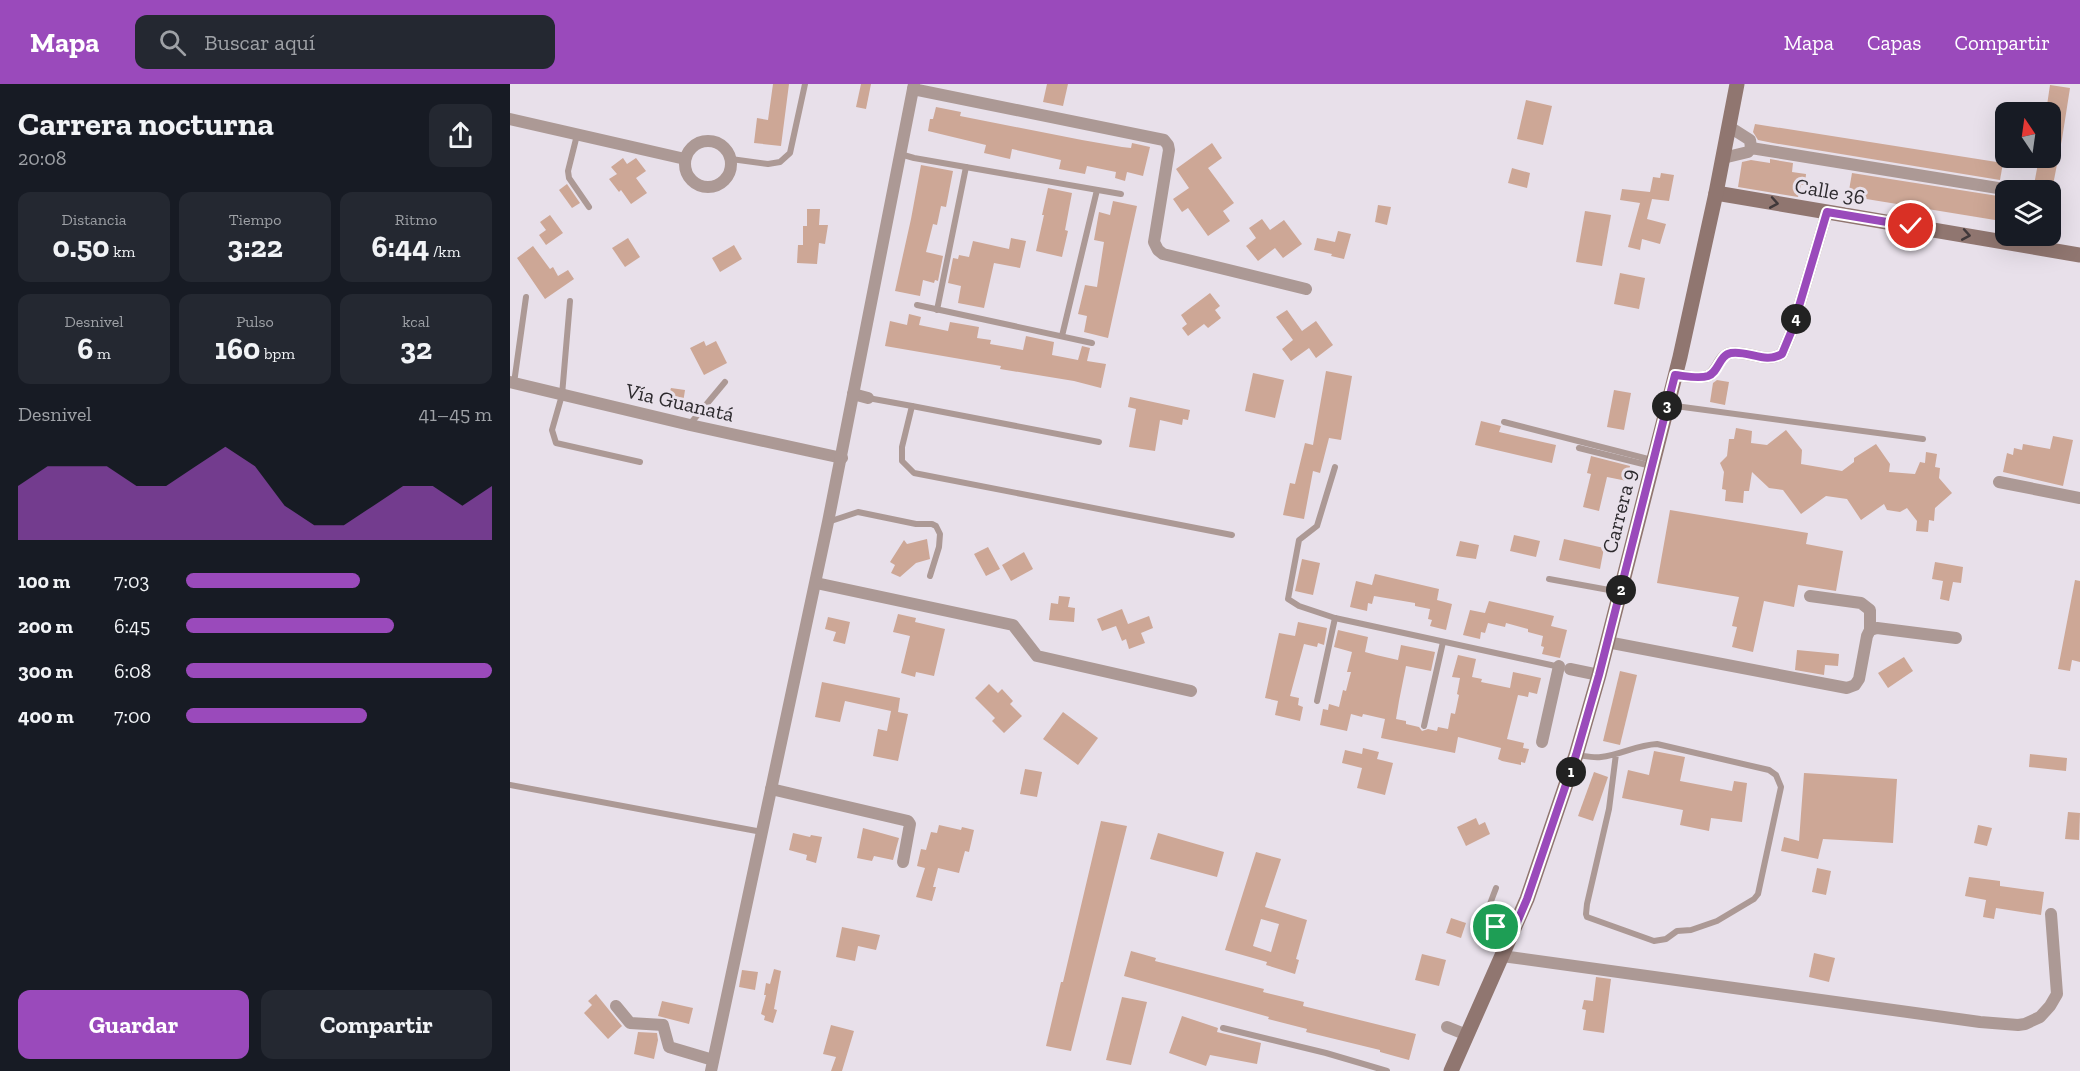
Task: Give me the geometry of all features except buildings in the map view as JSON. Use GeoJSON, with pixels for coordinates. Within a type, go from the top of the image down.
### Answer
{"type":"FeatureCollection","features":[{"type":"Feature","properties":{"kind":"main road","name":"Carrera 9"},"geometry":{"type":"LineString","coordinates":[[1451,1071],[1512,934],[1576,755],[1599,675],[1675,375],[1716,193],[1737,84]]}},
{"type":"Feature","properties":{"kind":"main road","name":"Calle 36"},"geometry":{"type":"LineString","coordinates":[[1716,193],[2080,255]]}},
{"type":"Feature","properties":{"kind":"street"},"geometry":{"type":"LineString","coordinates":[[616,1006],[630,1023],[663,1025],[669,1047],[712,1065],[842,458],[913,87],[1164,140],[1169,150],[1154,242],[1158,250],[1163,254],[1306,290]]}},
{"type":"Feature","properties":{"kind":"street"},"geometry":{"type":"LineString","coordinates":[[510,119],[686,159]]}},
{"type":"Feature","properties":{"kind":"street"},"geometry":{"type":"LineString","coordinates":[[1728,126],[1750,140],[1751,148]]}},
{"type":"Feature","properties":{"kind":"street"},"geometry":{"type":"LineString","coordinates":[[708,141],[721,145],[728,151],[731,170],[718,185],[708,187],[690,178],[686,169],[686,159],[695,144],[708,141]]}},
{"type":"Feature","properties":{"kind":"street"},"geometry":{"type":"LineString","coordinates":[[1723,158],[1748,152],[1751,148]]}},
{"type":"Feature","properties":{"kind":"street"},"geometry":{"type":"LineString","coordinates":[[1751,148],[1995,188]]}},
{"type":"Feature","properties":{"kind":"street"},"geometry":{"type":"LineString","coordinates":[[1675,375],[1706,377],[1713,373],[1725,355],[1731,353],[1771,358],[1782,354],[1792,330],[1827,212]]}},
{"type":"Feature","properties":{"kind":"street","name":"Vía Guanatá"},"geometry":{"type":"LineString","coordinates":[[512,383],[842,458]]}},
{"type":"Feature","properties":{"kind":"street"},"geometry":{"type":"LineString","coordinates":[[854,394],[868,398]]}},
{"type":"Feature","properties":{"kind":"street"},"geometry":{"type":"LineString","coordinates":[[1999,482],[2080,498]]}},
{"type":"Feature","properties":{"kind":"street"},"geometry":{"type":"LineString","coordinates":[[816,583],[1013,625],[1037,656],[1191,691]]}},
{"type":"Feature","properties":{"kind":"street"},"geometry":{"type":"LineString","coordinates":[[1607,642],[1847,688],[1855,685],[1859,679],[1870,630],[1870,610],[1861,603],[1810,596]]}},
{"type":"Feature","properties":{"kind":"street"},"geometry":{"type":"LineString","coordinates":[[1870,630],[1877,628],[1956,638]]}},
{"type":"Feature","properties":{"kind":"street"},"geometry":{"type":"LineString","coordinates":[[1542,742],[1564,668],[1599,675]]}},
{"type":"Feature","properties":{"kind":"street"},"geometry":{"type":"LineString","coordinates":[[771,789],[908,821],[910,824],[903,862]]}},
{"type":"Feature","properties":{"kind":"street"},"geometry":{"type":"LineString","coordinates":[[1502,956],[1980,1022],[2018,1025],[2040,1017],[2050,1006],[2056,994],[2051,914]]}},
{"type":"Feature","properties":{"kind":"street"},"geometry":{"type":"LineString","coordinates":[[1447,1026],[1467,1035]]}},
{"type":"Feature","properties":{"kind":"lane"},"geometry":{"type":"LineString","coordinates":[[731,159],[768,165],[780,162],[790,153],[805,84]]}},
{"type":"Feature","properties":{"kind":"lane"},"geometry":{"type":"LineString","coordinates":[[577,135],[568,171],[569,178],[589,207]]}},
{"type":"Feature","properties":{"kind":"lane"},"geometry":{"type":"LineString","coordinates":[[899,153],[914,158],[1121,194]]}},
{"type":"Feature","properties":{"kind":"lane"},"geometry":{"type":"LineString","coordinates":[[937,310],[966,166]]}},
{"type":"Feature","properties":{"kind":"lane"},"geometry":{"type":"LineString","coordinates":[[1062,336],[1097,190]]}},
{"type":"Feature","properties":{"kind":"lane"},"geometry":{"type":"LineString","coordinates":[[512,383],[526,297]]}},
{"type":"Feature","properties":{"kind":"lane"},"geometry":{"type":"LineString","coordinates":[[570,301],[562,394],[552,430],[556,443],[640,462]]}},
{"type":"Feature","properties":{"kind":"lane"},"geometry":{"type":"LineString","coordinates":[[917,305],[1092,343]]}},
{"type":"Feature","properties":{"kind":"lane"},"geometry":{"type":"LineString","coordinates":[[690,425],[725,382]]}},
{"type":"Feature","properties":{"kind":"lane"},"geometry":{"type":"LineString","coordinates":[[868,398],[1099,442]]}},
{"type":"Feature","properties":{"kind":"lane"},"geometry":{"type":"LineString","coordinates":[[1667,404],[1923,439]]}},
{"type":"Feature","properties":{"kind":"lane"},"geometry":{"type":"LineString","coordinates":[[912,406],[902,447],[902,460],[914,473],[1232,535]]}},
{"type":"Feature","properties":{"kind":"lane"},"geometry":{"type":"LineString","coordinates":[[1504,422],[1652,463]]}},
{"type":"Feature","properties":{"kind":"lane"},"geometry":{"type":"LineString","coordinates":[[1579,448],[1652,463]]}},
{"type":"Feature","properties":{"kind":"lane"},"geometry":{"type":"LineString","coordinates":[[1335,467],[1317,526],[1299,540],[1287,599],[1299,606],[1335,618],[1564,668]]}},
{"type":"Feature","properties":{"kind":"lane"},"geometry":{"type":"LineString","coordinates":[[828,522],[858,512],[936,526],[940,534],[939,547],[930,576]]}},
{"type":"Feature","properties":{"kind":"lane"},"geometry":{"type":"LineString","coordinates":[[1549,579],[1620,592]]}},
{"type":"Feature","properties":{"kind":"lane"},"geometry":{"type":"LineString","coordinates":[[1317,701],[1335,618]]}},
{"type":"Feature","properties":{"kind":"lane"},"geometry":{"type":"LineString","coordinates":[[1424,726],[1443,642]]}},
{"type":"Feature","properties":{"kind":"lane"},"geometry":{"type":"LineString","coordinates":[[1576,755],[1599,758],[1641,745],[1657,744],[1769,770],[1776,775],[1781,787],[1758,894],[1754,899],[1717,921],[1691,930],[1677,931],[1666,939],[1654,941],[1587,917],[1587,904],[1609,809],[1616,754]]}},
{"type":"Feature","properties":{"kind":"lane"},"geometry":{"type":"LineString","coordinates":[[510,785],[762,832]]}},
{"type":"Feature","properties":{"kind":"lane"},"geometry":{"type":"LineString","coordinates":[[1496,888],[1485,917],[1486,924],[1512,934]]}},
{"type":"Feature","properties":{"kind":"lane"},"geometry":{"type":"LineString","coordinates":[[1223,1028],[1326,1053],[1387,1071]]}},
{"type":"Feature","properties":{"kind":"route"},"geometry":{"type":"LineString","coordinates":[[1496,927],[1512,934],[1527,899],[1565,791],[1599,675],[1675,375],[1706,377],[1713,373],[1725,355],[1731,353],[1771,358],[1782,354],[1792,330],[1827,212],[1911,226]]}}]}
